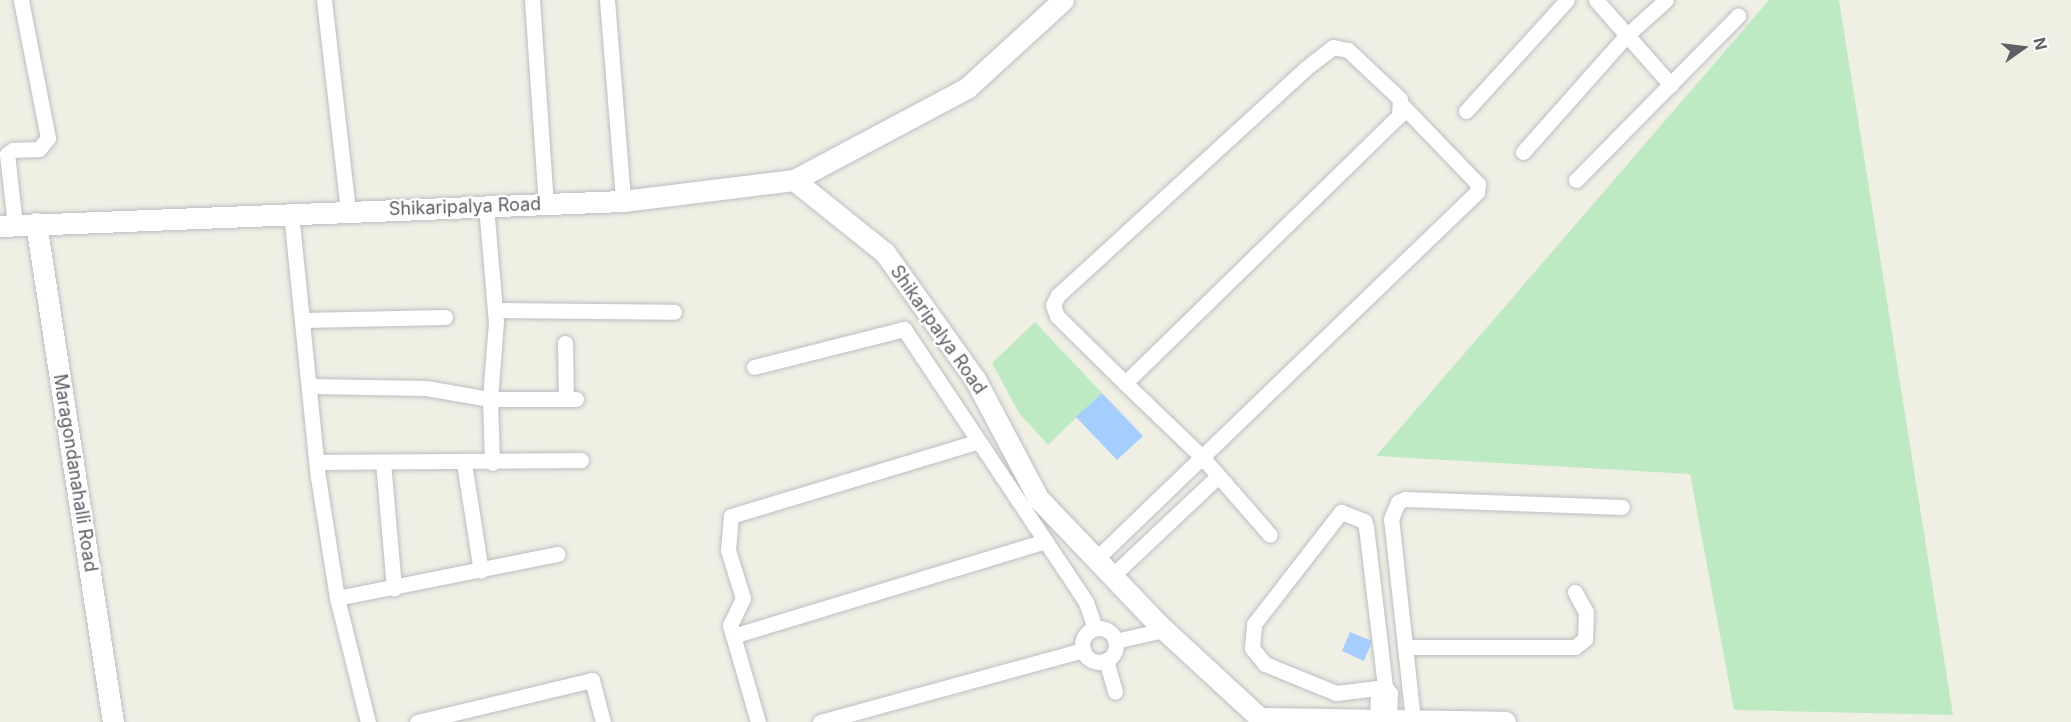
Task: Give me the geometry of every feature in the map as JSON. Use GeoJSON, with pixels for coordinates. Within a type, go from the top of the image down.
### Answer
{"type":"FeatureCollection","features":[{"type":"Feature","properties":{"kind":"street"},"geometry":{"type":"LineString","coordinates":[[7,226],[4,151],[39,148],[48,138],[21,0]]}},
{"type":"Feature","properties":{"kind":"street"},"geometry":{"type":"LineString","coordinates":[[324,0],[348,211]]}},
{"type":"Feature","properties":{"kind":"street"},"geometry":{"type":"LineString","coordinates":[[532,0],[546,204]]}},
{"type":"Feature","properties":{"kind":"street"},"geometry":{"type":"LineString","coordinates":[[607,0],[623,201]]}},
{"type":"Feature","properties":{"kind":"street"},"geometry":{"type":"LineString","coordinates":[[794,180],[967,88],[1063,0]]}},
{"type":"Feature","properties":{"kind":"street"},"geometry":{"type":"LineString","coordinates":[[1466,111],[1568,0]]}},
{"type":"Feature","properties":{"kind":"street"},"geometry":{"type":"LineString","coordinates":[[1596,0],[1671,85]]}},
{"type":"Feature","properties":{"kind":"street"},"geometry":{"type":"LineString","coordinates":[[1523,152],[1627,35],[1666,0]]}},
{"type":"Feature","properties":{"kind":"street"},"geometry":{"type":"LineString","coordinates":[[1576,180],[1738,16]]}},
{"type":"Feature","properties":{"kind":"street"},"geometry":{"type":"LineString","coordinates":[[1096,559],[1202,457],[1477,192],[1478,184],[1348,50],[1333,47],[1058,295],[1053,305],[1057,316],[1202,457],[1217,477],[1270,535]]}},
{"type":"Feature","properties":{"kind":"street"},"geometry":{"type":"LineString","coordinates":[[1125,383],[1399,116],[1402,105]]}},
{"type":"Feature","properties":{"kind":"street","name":"Shikaripalya Road"},"geometry":{"type":"LineString","coordinates":[[7,226],[36,223],[623,201],[794,180],[885,253],[928,310],[975,379],[1038,498],[1164,630],[1260,718],[1505,722]]}},
{"type":"Feature","properties":{"kind":"street"},"geometry":{"type":"LineString","coordinates":[[486,206],[495,310],[490,399],[492,463]]}},
{"type":"Feature","properties":{"kind":"street"},"geometry":{"type":"LineString","coordinates":[[291,213],[316,462],[337,598],[368,722]]}},
{"type":"Feature","properties":{"kind":"street","name":"Maragondanahalli Road"},"geometry":{"type":"LineString","coordinates":[[36,223],[113,722]]}},
{"type":"Feature","properties":{"kind":"street"},"geometry":{"type":"LineString","coordinates":[[495,310],[674,312]]}},
{"type":"Feature","properties":{"kind":"street"},"geometry":{"type":"LineString","coordinates":[[754,367],[904,329],[928,310]]}},
{"type":"Feature","properties":{"kind":"street"},"geometry":{"type":"LineString","coordinates":[[302,320],[445,317]]}},
{"type":"Feature","properties":{"kind":"street"},"geometry":{"type":"LineString","coordinates":[[904,329],[976,442],[1086,602],[1095,628]]}},
{"type":"Feature","properties":{"kind":"street"},"geometry":{"type":"LineString","coordinates":[[309,386],[426,388],[490,399],[571,399],[565,343]]}},
{"type":"Feature","properties":{"kind":"street"},"geometry":{"type":"LineString","coordinates":[[758,722],[733,636],[731,618],[743,598],[728,550],[734,512],[976,442]]}},
{"type":"Feature","properties":{"kind":"street"},"geometry":{"type":"LineString","coordinates":[[316,462],[492,463],[581,460]]}},
{"type":"Feature","properties":{"kind":"street"},"geometry":{"type":"LineString","coordinates":[[383,462],[394,589]]}},
{"type":"Feature","properties":{"kind":"street"},"geometry":{"type":"LineString","coordinates":[[464,463],[482,571]]}},
{"type":"Feature","properties":{"kind":"street"},"geometry":{"type":"LineString","coordinates":[[1112,576],[1217,477]]}},
{"type":"Feature","properties":{"kind":"street"},"geometry":{"type":"LineString","coordinates":[[1413,720],[1391,519],[1398,502],[1406,499],[1622,507]]}},
{"type":"Feature","properties":{"kind":"street"},"geometry":{"type":"LineString","coordinates":[[1382,689],[1336,693],[1264,664],[1252,648],[1254,624],[1341,512],[1364,521],[1382,689],[1383,720]]}},
{"type":"Feature","properties":{"kind":"street"},"geometry":{"type":"LineString","coordinates":[[733,636],[1045,542]]}},
{"type":"Feature","properties":{"kind":"street"},"geometry":{"type":"LineString","coordinates":[[337,598],[394,589],[558,554]]}},
{"type":"Feature","properties":{"kind":"street"},"geometry":{"type":"LineString","coordinates":[[1405,646],[1575,647],[1585,639],[1586,612],[1575,592]]}},
{"type":"Feature","properties":{"kind":"street"},"geometry":{"type":"LineString","coordinates":[[1095,628],[1105,629],[1115,640],[1114,652],[1106,660],[1090,659],[1083,650],[1085,634],[1095,628]]}},
{"type":"Feature","properties":{"kind":"street"},"geometry":{"type":"LineString","coordinates":[[1115,640],[1164,630]]}},
{"type":"Feature","properties":{"kind":"street"},"geometry":{"type":"LineString","coordinates":[[820,722],[1083,650]]}},
{"type":"Feature","properties":{"kind":"street"},"geometry":{"type":"LineString","coordinates":[[1106,660],[1115,692]]}},
{"type":"Feature","properties":{"kind":"street"},"geometry":{"type":"LineString","coordinates":[[417,722],[592,680],[603,722]]}},
{"type":"Feature","properties":{"kind":"green space"},"geometry":{"type":"Polygon","coordinates":[[[1769,0],[1839,0],[1953,715],[1734,710],[1690,474],[1376,456],[1769,0]]]}},
{"type":"Feature","properties":{"kind":"green space"},"geometry":{"type":"Polygon","coordinates":[[[1035,322],[1102,393],[1048,445],[1019,413],[992,363],[1035,322]]]}},
{"type":"Feature","properties":{"kind":"water"},"geometry":{"type":"Polygon","coordinates":[[[1102,393],[1143,436],[1117,460],[1076,417],[1102,393]]]}},
{"type":"Feature","properties":{"kind":"water"},"geometry":{"type":"Polygon","coordinates":[[[1350,632],[1372,641],[1364,661],[1342,651],[1350,632]]]}}]}
